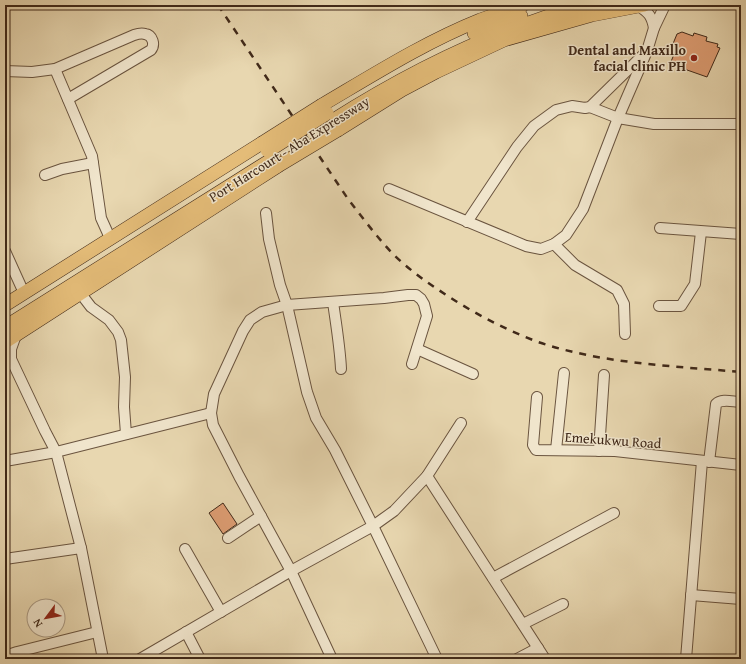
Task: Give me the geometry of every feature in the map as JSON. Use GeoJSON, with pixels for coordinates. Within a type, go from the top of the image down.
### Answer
{"type":"FeatureCollection","features":[{"type":"Feature","properties":{"kind":"highway","name":"Port Harcourt - Aba Expressway"},"geometry":{"type":"LineString","coordinates":[[5,318],[329,118],[374,84],[437,50],[492,26],[553,5]]}},
{"type":"Feature","properties":{"kind":"highway","name":"Port Harcourt - Aba Expressway"},"geometry":{"type":"LineString","coordinates":[[329,118],[364,102],[414,73],[469,46],[521,26],[590,5]]}},
{"type":"Feature","properties":{"kind":"highway","name":"Port Harcourt - Aba Expressway"},"geometry":{"type":"LineString","coordinates":[[9,335],[270,154]]}},
{"type":"Feature","properties":{"kind":"main road"},"geometry":{"type":"LineString","coordinates":[[329,118],[381,70],[448,35],[479,21],[523,5]]}},
{"type":"Feature","properties":{"kind":"main road"},"geometry":{"type":"LineString","coordinates":[[329,118],[402,90],[504,40],[585,17],[641,6]]}},
{"type":"Feature","properties":{"kind":"main road"},"geometry":{"type":"LineString","coordinates":[[5,305],[110,238],[270,154]]}},
{"type":"Feature","properties":{"kind":"main road"},"geometry":{"type":"LineString","coordinates":[[9,335],[81,294],[270,154]]}},
{"type":"Feature","properties":{"kind":"street"},"geometry":{"type":"LineString","coordinates":[[389,189],[526,246],[541,249],[554,244],[566,234],[583,209],[618,118],[647,51],[654,28],[665,5]]}},
{"type":"Feature","properties":{"kind":"street"},"geometry":{"type":"LineString","coordinates":[[641,6],[652,18],[654,28]]}},
{"type":"Feature","properties":{"kind":"street"},"geometry":{"type":"LineString","coordinates":[[5,71],[32,72],[55,69],[134,35],[145,34],[152,39],[154,44],[151,50],[68,99]]}},
{"type":"Feature","properties":{"kind":"street"},"geometry":{"type":"LineString","coordinates":[[590,107],[647,51]]}},
{"type":"Feature","properties":{"kind":"street"},"geometry":{"type":"LineString","coordinates":[[55,69],[92,156],[101,218],[110,238]]}},
{"type":"Feature","properties":{"kind":"street"},"geometry":{"type":"LineString","coordinates":[[467,222],[517,147],[534,126],[556,110],[572,106],[585,108],[590,107],[618,118],[654,124],[741,124]]}},
{"type":"Feature","properties":{"kind":"street"},"geometry":{"type":"LineString","coordinates":[[45,175],[62,169],[93,163]]}},
{"type":"Feature","properties":{"kind":"street"},"geometry":{"type":"LineString","coordinates":[[266,213],[269,239],[280,285],[287,305],[307,392],[316,418],[335,450],[437,659]]}},
{"type":"Feature","properties":{"kind":"street"},"geometry":{"type":"LineString","coordinates":[[660,228],[741,234]]}},
{"type":"Feature","properties":{"kind":"street"},"geometry":{"type":"LineString","coordinates":[[659,306],[681,306],[694,286],[701,232]]}},
{"type":"Feature","properties":{"kind":"street"},"geometry":{"type":"LineString","coordinates":[[554,244],[575,265],[617,290],[624,304],[625,334]]}},
{"type":"Feature","properties":{"kind":"street"},"geometry":{"type":"LineString","coordinates":[[5,251],[24,293]]}},
{"type":"Feature","properties":{"kind":"street"},"geometry":{"type":"LineString","coordinates":[[81,294],[91,307],[109,320],[118,332],[121,340],[125,377],[124,407],[126,434]]}},
{"type":"Feature","properties":{"kind":"street"},"geometry":{"type":"LineString","coordinates":[[332,659],[291,571],[214,425],[210,413],[214,394],[243,331],[250,320],[262,312],[287,305],[416,295],[421,298],[427,316],[412,364]]}},
{"type":"Feature","properties":{"kind":"street"},"geometry":{"type":"LineString","coordinates":[[333,302],[341,369]]}},
{"type":"Feature","properties":{"kind":"street"},"geometry":{"type":"LineString","coordinates":[[9,335],[10,349],[8,358],[56,452],[81,548],[102,659]]}},
{"type":"Feature","properties":{"kind":"street"},"geometry":{"type":"LineString","coordinates":[[417,349],[473,374]]}},
{"type":"Feature","properties":{"kind":"street"},"geometry":{"type":"LineString","coordinates":[[556,450],[564,373]]}},
{"type":"Feature","properties":{"kind":"street"},"geometry":{"type":"LineString","coordinates":[[599,451],[604,375]]}},
{"type":"Feature","properties":{"kind":"street","name":"Emekukwu Road"},"geometry":{"type":"LineString","coordinates":[[537,397],[533,446],[536,450],[615,451],[741,465]]}},
{"type":"Feature","properties":{"kind":"street"},"geometry":{"type":"LineString","coordinates":[[686,659],[705,462],[716,404],[722,401],[741,402]]}},
{"type":"Feature","properties":{"kind":"street"},"geometry":{"type":"LineString","coordinates":[[5,461],[56,452],[210,413]]}},
{"type":"Feature","properties":{"kind":"street"},"geometry":{"type":"LineString","coordinates":[[140,659],[291,571],[373,526],[394,511],[427,476],[461,423]]}},
{"type":"Feature","properties":{"kind":"street"},"geometry":{"type":"LineString","coordinates":[[427,476],[544,659]]}},
{"type":"Feature","properties":{"kind":"street"},"geometry":{"type":"LineString","coordinates":[[493,578],[614,513]]}},
{"type":"Feature","properties":{"kind":"street"},"geometry":{"type":"LineString","coordinates":[[228,538],[261,516]]}},
{"type":"Feature","properties":{"kind":"street"},"geometry":{"type":"LineString","coordinates":[[5,559],[81,548]]}},
{"type":"Feature","properties":{"kind":"street"},"geometry":{"type":"LineString","coordinates":[[185,549],[221,612]]}},
{"type":"Feature","properties":{"kind":"street"},"geometry":{"type":"LineString","coordinates":[[691,595],[741,599]]}},
{"type":"Feature","properties":{"kind":"street"},"geometry":{"type":"LineString","coordinates":[[523,624],[563,604]]}},
{"type":"Feature","properties":{"kind":"street"},"geometry":{"type":"LineString","coordinates":[[5,656],[97,632]]}},
{"type":"Feature","properties":{"kind":"street"},"geometry":{"type":"LineString","coordinates":[[186,632],[200,659]]}},
{"type":"Feature","properties":{"kind":"street"},"geometry":{"type":"LineString","coordinates":[[517,659],[538,648]]}},
{"type":"Feature","properties":{"kind":"building","name":"Dental and Maxillo facial clinic PH"},"geometry":{"type":"Polygon","coordinates":[[[682,32],[693,36],[694,33],[707,37],[706,41],[718,44],[717,47],[720,48],[707,77],[670,64],[675,52],[670,51],[677,34],[682,32]]]}},
{"type":"Feature","properties":{"kind":"building"},"geometry":{"type":"Polygon","coordinates":[[[223,503],[237,524],[223,534],[209,513],[223,503]]]}},
{"type":"Feature","properties":{"kind":"railway"},"geometry":{"type":"LineString","coordinates":[[218,5],[348,199],[392,253],[429,284],[495,323],[538,342],[613,360],[664,366],[741,372]]}},
{"type":"Feature","properties":{"kind":"place","name":"Dental and Maxillo facial clinic PH"},"geometry":{"type":"Point","coordinates":[694,58]}}]}
